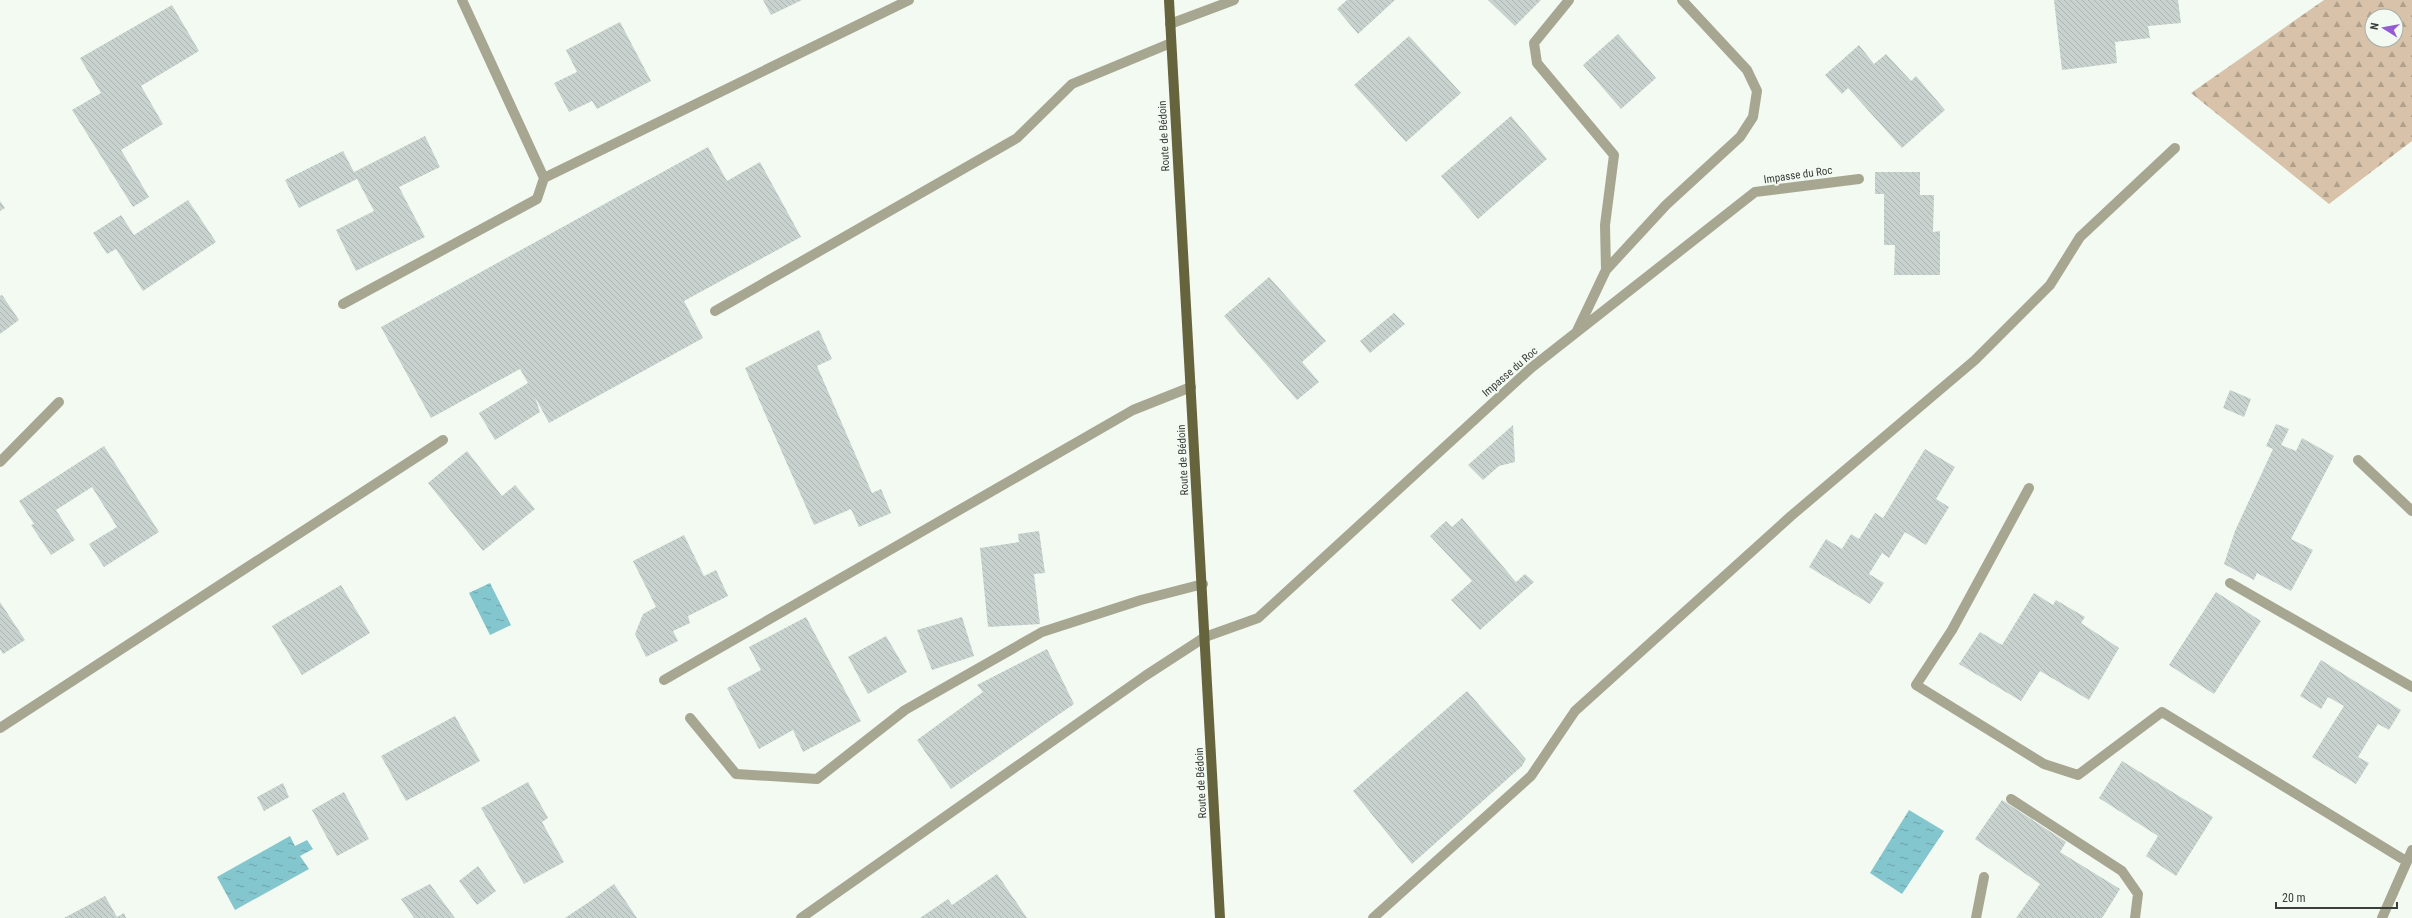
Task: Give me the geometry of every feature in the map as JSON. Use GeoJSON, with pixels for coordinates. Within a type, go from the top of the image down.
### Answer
{"type":"FeatureCollection","features":[{"type":"Feature","properties":{"kind":"main road","name":"Route de Bédoin"},"geometry":{"type":"LineString","coordinates":[[1169,0],[1203,584],[1220,918]]}},
{"type":"Feature","properties":{"kind":"street"},"geometry":{"type":"LineString","coordinates":[[343,304],[537,199],[544,178],[462,0]]}},
{"type":"Feature","properties":{"kind":"street"},"geometry":{"type":"LineString","coordinates":[[544,178],[909,0]]}},
{"type":"Feature","properties":{"kind":"street"},"geometry":{"type":"LineString","coordinates":[[1170,24],[1234,0]]}},
{"type":"Feature","properties":{"kind":"street"},"geometry":{"type":"LineString","coordinates":[[1569,0],[1534,43],[1537,63],[1614,155],[1605,226],[1606,270]]}},
{"type":"Feature","properties":{"kind":"street"},"geometry":{"type":"LineString","coordinates":[[1577,332],[1606,270],[1666,205],[1740,137],[1753,117],[1757,91],[1747,70],[1682,0]]}},
{"type":"Feature","properties":{"kind":"street"},"geometry":{"type":"LineString","coordinates":[[715,312],[1017,138],[1072,84],[1171,44]]}},
{"type":"Feature","properties":{"kind":"street"},"geometry":{"type":"LineString","coordinates":[[1373,918],[1531,776],[1575,712],[1791,516],[1975,360],[2050,285],[2080,237],[2175,148]]}},
{"type":"Feature","properties":{"kind":"street","name":"Impasse du Roc"},"geometry":{"type":"LineString","coordinates":[[801,918],[1138,681],[1205,637],[1258,618],[1531,368],[1755,192],[1860,179]]}},
{"type":"Feature","properties":{"kind":"street"},"geometry":{"type":"LineString","coordinates":[[664,680],[1133,410],[1191,387]]}},
{"type":"Feature","properties":{"kind":"street"},"geometry":{"type":"LineString","coordinates":[[0,462],[59,402]]}},
{"type":"Feature","properties":{"kind":"street"},"geometry":{"type":"LineString","coordinates":[[0,728],[443,440]]}},
{"type":"Feature","properties":{"kind":"street"},"geometry":{"type":"LineString","coordinates":[[2358,460],[2412,511]]}},
{"type":"Feature","properties":{"kind":"street"},"geometry":{"type":"LineString","coordinates":[[2029,488],[1952,630],[1916,685],[2044,764],[2078,775],[2162,712],[2406,861]]}},
{"type":"Feature","properties":{"kind":"street"},"geometry":{"type":"LineString","coordinates":[[2230,583],[2412,687]]}},
{"type":"Feature","properties":{"kind":"street"},"geometry":{"type":"LineString","coordinates":[[690,718],[736,774],[817,779],[905,710],[1042,632],[1141,600],[1203,584]]}},
{"type":"Feature","properties":{"kind":"street"},"geometry":{"type":"LineString","coordinates":[[2011,799],[2122,871],[2138,894],[2135,918]]}},
{"type":"Feature","properties":{"kind":"street"},"geometry":{"type":"LineString","coordinates":[[2382,918],[2412,850]]}},
{"type":"Feature","properties":{"kind":"street"},"geometry":{"type":"LineString","coordinates":[[1976,918],[1984,877]]}},
{"type":"Feature","properties":{"kind":"green space"},"geometry":{"type":"Polygon","coordinates":[[[2324,0],[2412,0],[2412,141],[2329,204],[2191,93],[2324,0]]]}},
{"type":"Feature","properties":{"kind":"water"},"geometry":{"type":"Polygon","coordinates":[[[490,583],[511,625],[490,635],[469,593],[490,583]]]}},
{"type":"Feature","properties":{"kind":"water"},"geometry":{"type":"Polygon","coordinates":[[[1909,810],[1944,831],[1902,894],[1870,873],[1909,810]]]}},
{"type":"Feature","properties":{"kind":"water"},"geometry":{"type":"Polygon","coordinates":[[[290,836],[295,846],[307,840],[313,849],[300,856],[309,869],[235,910],[217,877],[290,836]]]}},
{"type":"Feature","properties":{"kind":"building"},"geometry":{"type":"Polygon","coordinates":[[[763,0],[802,0],[771,15],[763,0]]]}},
{"type":"Feature","properties":{"kind":"building"},"geometry":{"type":"Polygon","coordinates":[[[1347,0],[1395,0],[1358,34],[1337,9],[1347,0]]]}},
{"type":"Feature","properties":{"kind":"building"},"geometry":{"type":"Polygon","coordinates":[[[1488,0],[1541,0],[1515,26],[1488,0]]]}},
{"type":"Feature","properties":{"kind":"building"},"geometry":{"type":"Polygon","coordinates":[[[2054,0],[2178,0],[2181,23],[2148,26],[2150,38],[2115,42],[2117,63],[2062,70],[2054,0]]]}},
{"type":"Feature","properties":{"kind":"building"},"geometry":{"type":"Polygon","coordinates":[[[172,5],[199,51],[141,86],[163,124],[121,150],[149,197],[133,207],[72,110],[101,93],[80,58],[172,5]]]}},
{"type":"Feature","properties":{"kind":"building"},"geometry":{"type":"Polygon","coordinates":[[[620,22],[651,81],[597,109],[592,101],[569,112],[554,83],[577,72],[566,50],[620,22]]]}},
{"type":"Feature","properties":{"kind":"building"},"geometry":{"type":"Polygon","coordinates":[[[1618,34],[1656,78],[1621,109],[1583,65],[1618,34]]]}},
{"type":"Feature","properties":{"kind":"building"},"geometry":{"type":"Polygon","coordinates":[[[1409,36],[1461,93],[1406,142],[1354,85],[1409,36]]]}},
{"type":"Feature","properties":{"kind":"building"},"geometry":{"type":"Polygon","coordinates":[[[1859,45],[1874,64],[1886,54],[1911,81],[1916,76],[1945,110],[1902,148],[1848,88],[1842,94],[1825,75],[1859,45]]]}},
{"type":"Feature","properties":{"kind":"building"},"geometry":{"type":"Polygon","coordinates":[[[1511,116],[1547,159],[1478,219],[1441,176],[1511,116]]]}},
{"type":"Feature","properties":{"kind":"building"},"geometry":{"type":"Polygon","coordinates":[[[425,136],[440,167],[399,187],[425,237],[356,271],[336,230],[374,211],[357,179],[299,208],[285,180],[343,151],[354,172],[425,136]]]}},
{"type":"Feature","properties":{"kind":"building"},"geometry":{"type":"Polygon","coordinates":[[[708,147],[727,181],[760,162],[801,237],[684,301],[703,338],[549,423],[535,397],[540,412],[495,440],[479,413],[528,383],[520,369],[431,418],[381,327],[708,147]]]}},
{"type":"Feature","properties":{"kind":"building"},"geometry":{"type":"Polygon","coordinates":[[[1875,172],[1920,172],[1920,195],[1934,195],[1933,232],[1940,231],[1940,275],[1894,275],[1895,245],[1884,245],[1884,194],[1875,194],[1875,172]]]}},
{"type":"Feature","properties":{"kind":"building"},"geometry":{"type":"Polygon","coordinates":[[[188,200],[216,242],[143,291],[116,249],[107,254],[93,233],[121,215],[134,235],[188,200]]]}},
{"type":"Feature","properties":{"kind":"building"},"geometry":{"type":"Polygon","coordinates":[[[0,201],[5,208],[0,211],[0,201]]]}},
{"type":"Feature","properties":{"kind":"building"},"geometry":{"type":"Polygon","coordinates":[[[1269,277],[1326,341],[1302,362],[1319,382],[1297,400],[1224,316],[1269,277]]]}},
{"type":"Feature","properties":{"kind":"building"},"geometry":{"type":"Polygon","coordinates":[[[2,295],[19,320],[0,334],[0,296],[2,295]]]}},
{"type":"Feature","properties":{"kind":"building"},"geometry":{"type":"Polygon","coordinates":[[[1394,313],[1405,324],[1370,353],[1360,341],[1394,313]]]}},
{"type":"Feature","properties":{"kind":"building"},"geometry":{"type":"Polygon","coordinates":[[[819,330],[832,359],[817,366],[872,493],[881,489],[891,513],[859,527],[851,509],[814,525],[745,368],[819,330]]]}},
{"type":"Feature","properties":{"kind":"building"},"geometry":{"type":"Polygon","coordinates":[[[2230,390],[2251,399],[2244,417],[2223,408],[2230,390]]]}},
{"type":"Feature","properties":{"kind":"building"},"geometry":{"type":"Polygon","coordinates":[[[2276,424],[2289,429],[2281,445],[2296,451],[2302,438],[2334,456],[2291,539],[2313,550],[2291,591],[2257,573],[2254,580],[2224,564],[2235,531],[2273,449],[2266,446],[2276,424]]]}},
{"type":"Feature","properties":{"kind":"building"},"geometry":{"type":"Polygon","coordinates":[[[1513,425],[1515,462],[1499,466],[1483,480],[1468,465],[1513,425]]]}},
{"type":"Feature","properties":{"kind":"building"},"geometry":{"type":"Polygon","coordinates":[[[104,446],[159,532],[104,567],[89,544],[117,527],[92,487],[56,510],[75,540],[51,555],[31,525],[34,524],[19,501],[104,446]]]}},
{"type":"Feature","properties":{"kind":"building"},"geometry":{"type":"Polygon","coordinates":[[[1925,449],[1955,467],[1936,499],[1949,507],[1926,545],[1905,532],[1889,558],[1882,553],[1869,574],[1884,583],[1870,604],[1809,567],[1826,539],[1842,549],[1851,534],[1859,539],[1875,513],[1883,518],[1925,449]]]}},
{"type":"Feature","properties":{"kind":"building"},"geometry":{"type":"Polygon","coordinates":[[[467,451],[502,496],[515,485],[535,509],[483,551],[428,483],[467,451]]]}},
{"type":"Feature","properties":{"kind":"building"},"geometry":{"type":"Polygon","coordinates":[[[1462,518],[1516,582],[1525,574],[1534,582],[1480,630],[1451,600],[1472,581],[1430,536],[1446,521],[1452,527],[1462,518]]]}},
{"type":"Feature","properties":{"kind":"building"},"geometry":{"type":"Polygon","coordinates":[[[1039,531],[1045,573],[1034,574],[1040,624],[988,627],[980,548],[1019,542],[1018,534],[1039,531]]]}},
{"type":"Feature","properties":{"kind":"building"},"geometry":{"type":"Polygon","coordinates":[[[684,535],[704,576],[716,570],[728,596],[688,616],[690,623],[673,631],[678,641],[646,657],[635,634],[643,614],[656,607],[633,561],[684,535]]]}},
{"type":"Feature","properties":{"kind":"building"},"geometry":{"type":"Polygon","coordinates":[[[341,585],[370,633],[302,675],[272,626],[341,585]]]}},
{"type":"Feature","properties":{"kind":"building"},"geometry":{"type":"Polygon","coordinates":[[[2216,592],[2261,621],[2214,694],[2169,665],[2216,592]]]}},
{"type":"Feature","properties":{"kind":"building"},"geometry":{"type":"Polygon","coordinates":[[[2034,593],[2053,605],[2056,600],[2085,617],[2081,623],[2119,648],[2089,700],[2040,671],[2021,701],[1959,664],[1980,632],[2002,645],[2034,593]]]}},
{"type":"Feature","properties":{"kind":"building"},"geometry":{"type":"Polygon","coordinates":[[[0,602],[25,640],[3,654],[0,649],[0,602]]]}},
{"type":"Feature","properties":{"kind":"building"},"geometry":{"type":"Polygon","coordinates":[[[806,617],[861,721],[803,752],[793,730],[759,749],[727,688],[761,670],[749,647],[806,617]]]}},
{"type":"Feature","properties":{"kind":"building"},"geometry":{"type":"Polygon","coordinates":[[[962,617],[974,656],[932,670],[917,630],[962,617]]]}},
{"type":"Feature","properties":{"kind":"building"},"geometry":{"type":"Polygon","coordinates":[[[886,636],[907,672],[868,694],[848,657],[886,636]]]}},
{"type":"Feature","properties":{"kind":"building"},"geometry":{"type":"Polygon","coordinates":[[[1047,649],[1074,704],[951,789],[917,740],[983,692],[977,685],[1047,649]]]}},
{"type":"Feature","properties":{"kind":"building"},"geometry":{"type":"Polygon","coordinates":[[[2321,660],[2401,710],[2389,730],[2378,724],[2358,757],[2369,763],[2356,784],[2312,757],[2344,706],[2328,697],[2321,709],[2300,696],[2321,660]]]}},
{"type":"Feature","properties":{"kind":"building"},"geometry":{"type":"Polygon","coordinates":[[[1467,691],[1526,759],[1522,766],[1412,864],[1353,791],[1467,691]]]}},
{"type":"Feature","properties":{"kind":"building"},"geometry":{"type":"Polygon","coordinates":[[[455,716],[480,761],[406,801],[381,756],[455,716]]]}},
{"type":"Feature","properties":{"kind":"building"},"geometry":{"type":"Polygon","coordinates":[[[2122,761],[2213,817],[2176,876],[2146,856],[2158,836],[2099,798],[2122,761]]]}},
{"type":"Feature","properties":{"kind":"building"},"geometry":{"type":"Polygon","coordinates":[[[528,782],[548,818],[542,822],[564,862],[524,884],[481,808],[528,782]]]}},
{"type":"Feature","properties":{"kind":"building"},"geometry":{"type":"Polygon","coordinates":[[[283,783],[289,797],[264,811],[257,797],[283,783]]]}},
{"type":"Feature","properties":{"kind":"building"},"geometry":{"type":"Polygon","coordinates":[[[344,792],[369,839],[337,856],[312,810],[344,792]]]}},
{"type":"Feature","properties":{"kind":"building"},"geometry":{"type":"Polygon","coordinates":[[[2002,800],[2066,842],[2060,852],[2120,889],[2102,918],[2016,918],[2040,884],[1975,839],[2002,800]]]}},
{"type":"Feature","properties":{"kind":"building"},"geometry":{"type":"Polygon","coordinates":[[[478,866],[496,891],[477,905],[459,881],[478,866]]]}},
{"type":"Feature","properties":{"kind":"building"},"geometry":{"type":"Polygon","coordinates":[[[997,874],[1027,918],[920,918],[948,899],[952,905],[997,874]]]}},
{"type":"Feature","properties":{"kind":"building"},"geometry":{"type":"Polygon","coordinates":[[[430,884],[455,918],[414,918],[401,899],[430,884]]]}},
{"type":"Feature","properties":{"kind":"building"},"geometry":{"type":"Polygon","coordinates":[[[614,884],[637,918],[565,918],[592,900],[614,884]]]}},
{"type":"Feature","properties":{"kind":"building"},"geometry":{"type":"Polygon","coordinates":[[[105,896],[117,917],[124,913],[126,918],[64,918],[105,896]]]}}]}
